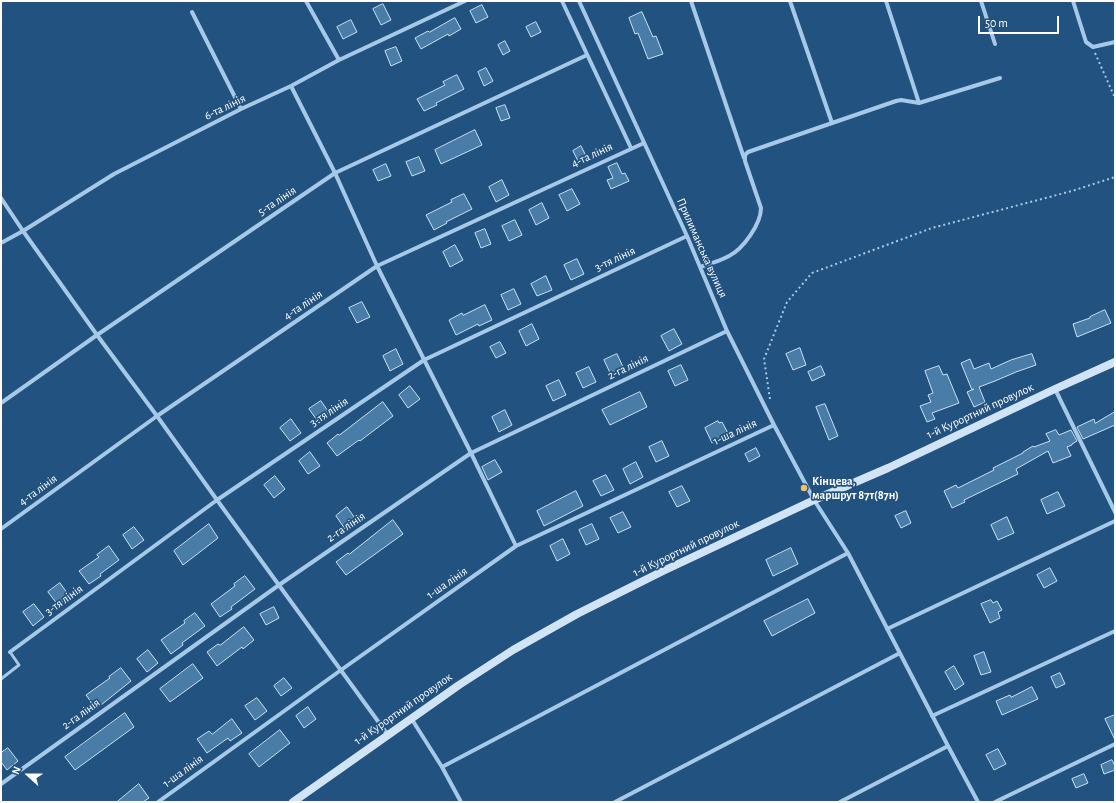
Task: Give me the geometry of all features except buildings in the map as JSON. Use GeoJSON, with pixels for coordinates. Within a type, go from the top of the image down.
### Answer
{"type":"FeatureCollection","features":[{"type":"Feature","properties":{"kind":"street"},"geometry":{"type":"LineString","coordinates":[[306,1],[339,60]]}},
{"type":"Feature","properties":{"kind":"street","name":"6-та лінія"},"geometry":{"type":"LineString","coordinates":[[1,243],[23,231],[114,174],[241,109],[291,86],[339,60],[465,1]]}},
{"type":"Feature","properties":{"kind":"street"},"geometry":{"type":"LineString","coordinates":[[562,1],[586,55],[631,148]]}},
{"type":"Feature","properties":{"kind":"street","name":"Прилиманська вулиця"},"geometry":{"type":"LineString","coordinates":[[579,1],[687,236],[727,330],[774,425],[814,500],[848,553],[978,802]]}},
{"type":"Feature","properties":{"kind":"street"},"geometry":{"type":"LineString","coordinates":[[691,1],[762,208],[761,216],[748,239],[740,248],[730,256],[700,267]]}},
{"type":"Feature","properties":{"kind":"street"},"geometry":{"type":"LineString","coordinates":[[790,1],[832,123]]}},
{"type":"Feature","properties":{"kind":"street"},"geometry":{"type":"LineString","coordinates":[[886,1],[919,103]]}},
{"type":"Feature","properties":{"kind":"street"},"geometry":{"type":"LineString","coordinates":[[981,1],[995,44]]}},
{"type":"Feature","properties":{"kind":"street"},"geometry":{"type":"LineString","coordinates":[[1073,1],[1086,42],[1093,47],[1115,42]]}},
{"type":"Feature","properties":{"kind":"street"},"geometry":{"type":"LineString","coordinates":[[192,12],[241,109]]}},
{"type":"Feature","properties":{"kind":"street","name":"5-та лінія"},"geometry":{"type":"LineString","coordinates":[[1,403],[97,335],[335,173],[586,55]]}},
{"type":"Feature","properties":{"kind":"street"},"geometry":{"type":"LineString","coordinates":[[744,158],[748,152],[896,100],[919,103],[1000,78]]}},
{"type":"Feature","properties":{"kind":"street"},"geometry":{"type":"LineString","coordinates":[[291,86],[335,173],[377,266],[516,546]]}},
{"type":"Feature","properties":{"kind":"street","name":"4-та лінія"},"geometry":{"type":"LineString","coordinates":[[1,529],[157,416],[377,266],[644,143]]}},
{"type":"Feature","properties":{"kind":"street"},"geometry":{"type":"LineString","coordinates":[[1,198],[97,335],[388,735]]}},
{"type":"Feature","properties":{"kind":"street","name":"3-тя лінія"},"geometry":{"type":"LineString","coordinates":[[10,652],[217,500],[424,360],[687,236]]}},
{"type":"Feature","properties":{"kind":"street","name":"2-га лінія"},"geometry":{"type":"LineString","coordinates":[[1,784],[279,584],[471,453],[727,330]]}},
{"type":"Feature","properties":{"kind":"street","name":"1-й Курортний провулок"},"geometry":{"type":"LineString","coordinates":[[293,802],[459,685],[513,650],[577,614],[663,571],[814,500],[888,468],[1115,362]]}},
{"type":"Feature","properties":{"kind":"street"},"geometry":{"type":"LineString","coordinates":[[1055,389],[1115,512]]}},
{"type":"Feature","properties":{"kind":"street","name":"1-ша лінія"},"geometry":{"type":"LineString","coordinates":[[158,802],[516,546],[774,425]]}},
{"type":"Feature","properties":{"kind":"street"},"geometry":{"type":"LineString","coordinates":[[888,629],[1115,521]]}},
{"type":"Feature","properties":{"kind":"street"},"geometry":{"type":"LineString","coordinates":[[442,767],[848,553]]}},
{"type":"Feature","properties":{"kind":"street"},"geometry":{"type":"LineString","coordinates":[[932,716],[1115,631]]}},
{"type":"Feature","properties":{"kind":"street"},"geometry":{"type":"LineString","coordinates":[[615,802],[900,654]]}},
{"type":"Feature","properties":{"kind":"street"},"geometry":{"type":"LineString","coordinates":[[411,718],[442,767],[461,802]]}},
{"type":"Feature","properties":{"kind":"street"},"geometry":{"type":"LineString","coordinates":[[994,802],[1115,744]]}},
{"type":"Feature","properties":{"kind":"street"},"geometry":{"type":"LineString","coordinates":[[840,802],[948,746]]}},
{"type":"Feature","properties":{"kind":"lane"},"geometry":{"type":"LineString","coordinates":[[1,679],[19,665],[10,652]]}},
{"type":"Feature","properties":{"kind":"path"},"geometry":{"type":"LineString","coordinates":[[1093,47],[1115,98]]}},
{"type":"Feature","properties":{"kind":"path"},"geometry":{"type":"LineString","coordinates":[[770,403],[764,359],[787,302],[812,272],[932,228],[1072,191],[1115,177]]}},
{"type":"Feature","properties":{"kind":"place","name":"Кінцева, маршрут 87т(87н)"},"geometry":{"type":"Point","coordinates":[804,488]}}]}
